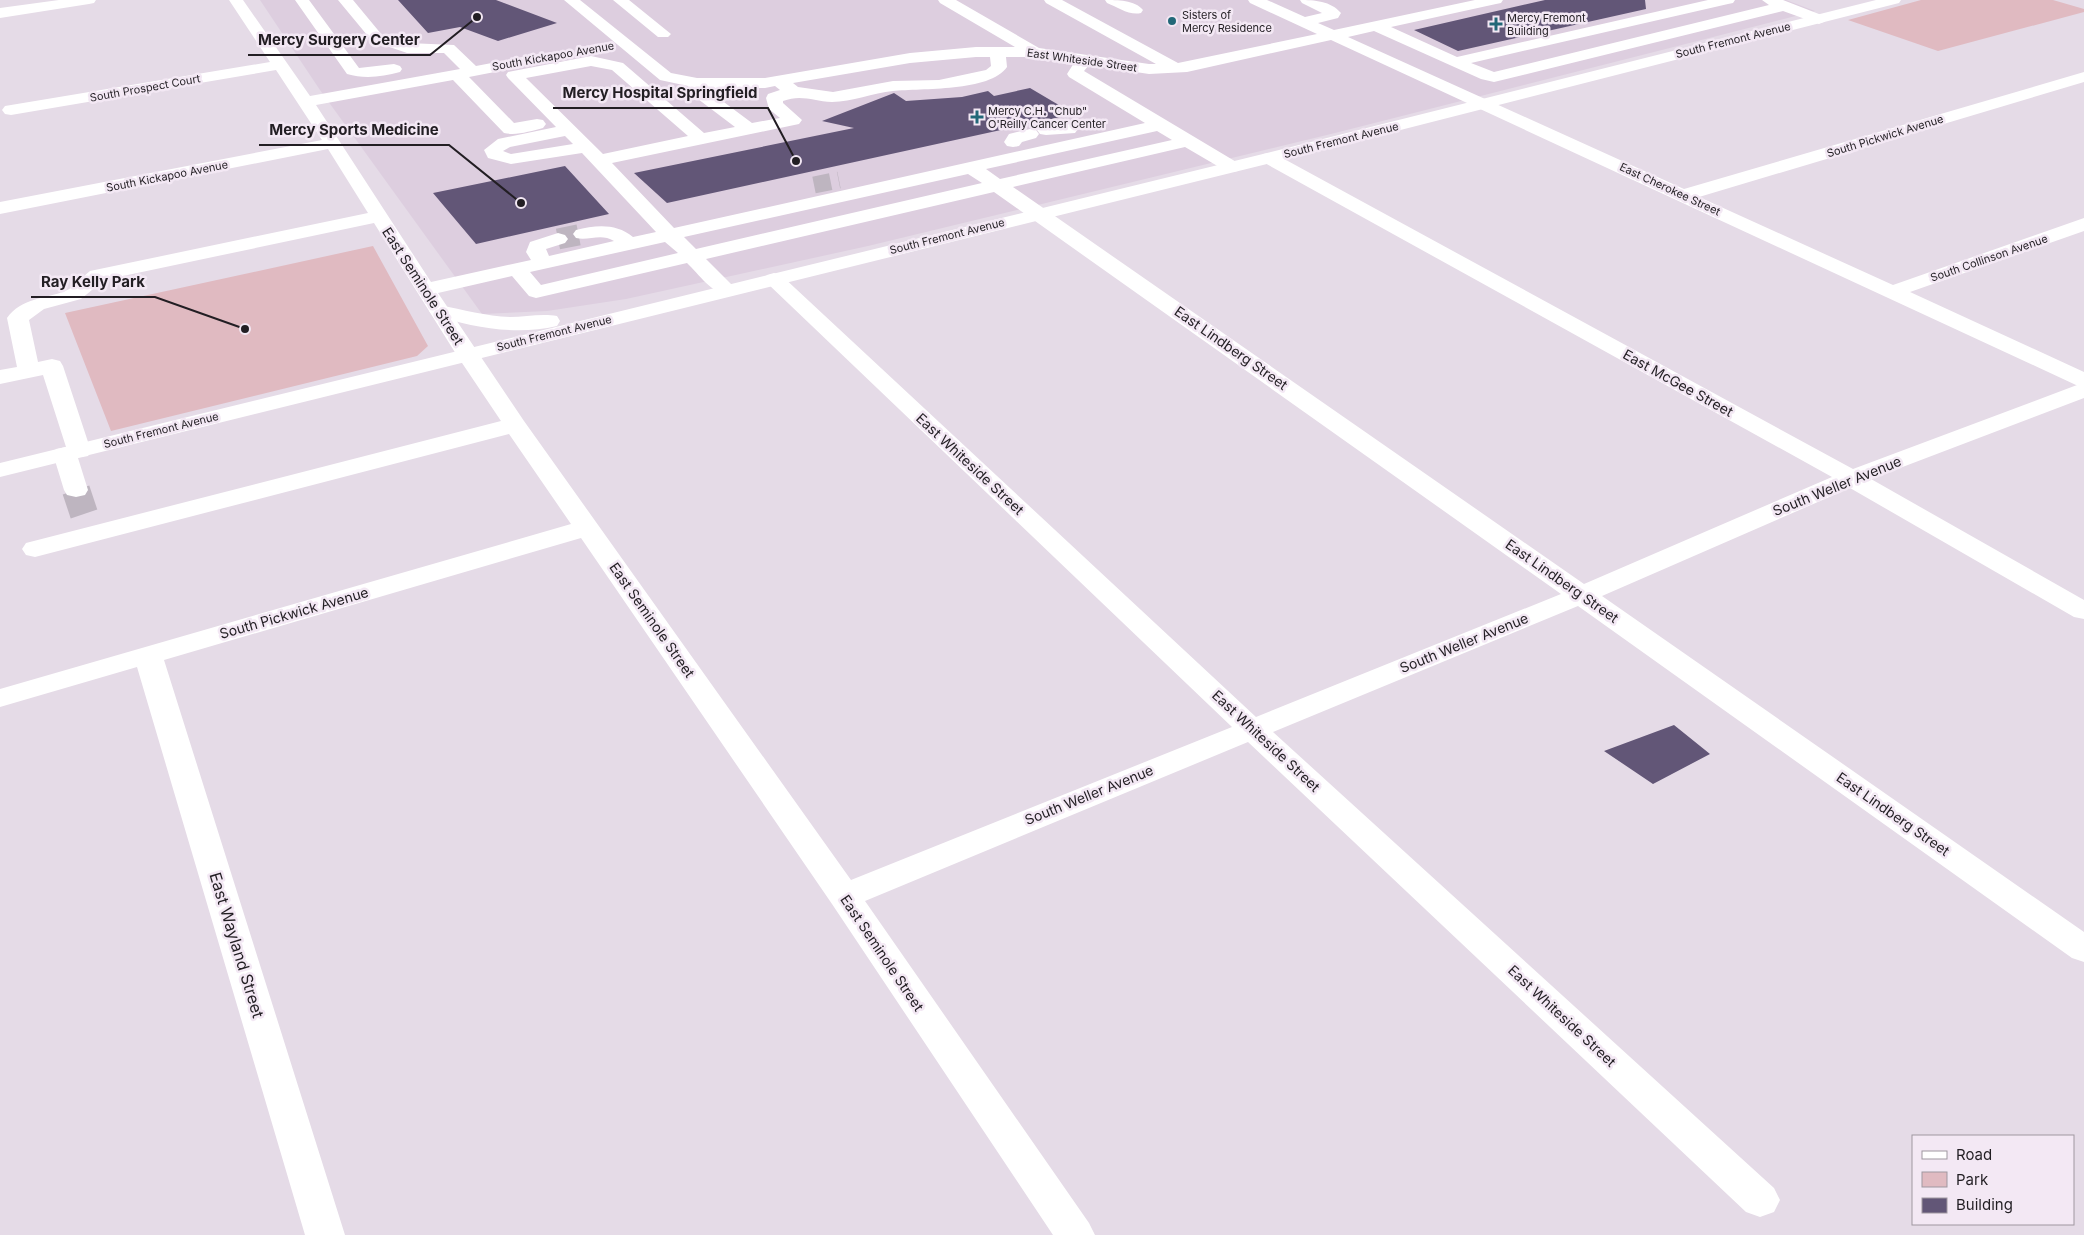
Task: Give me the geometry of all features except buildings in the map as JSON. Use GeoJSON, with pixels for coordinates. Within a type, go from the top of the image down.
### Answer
{"type":"FeatureCollection","features":[{"type":"Feature","properties":{"kind":"street"},"geometry":{"type":"LineString","coordinates":[[0,13],[89,0]]}},
{"type":"Feature","properties":{"kind":"street","name":"East Seminole Street"},"geometry":{"type":"LineString","coordinates":[[236,0],[333,143],[467,354],[515,425],[844,896],[1075,1235]]}},
{"type":"Feature","properties":{"kind":"street"},"geometry":{"type":"LineString","coordinates":[[302,0],[353,71],[361,73],[375,72],[410,66]]}},
{"type":"Feature","properties":{"kind":"street"},"geometry":{"type":"LineString","coordinates":[[345,0],[377,38],[407,48],[448,48],[510,129],[563,125]]}},
{"type":"Feature","properties":{"kind":"street"},"geometry":{"type":"LineString","coordinates":[[573,2],[598,0]]}},
{"type":"Feature","properties":{"kind":"street"},"geometry":{"type":"LineString","coordinates":[[620,0],[663,34]]}},
{"type":"Feature","properties":{"kind":"street"},"geometry":{"type":"LineString","coordinates":[[945,0],[1035,52]]}},
{"type":"Feature","properties":{"kind":"street"},"geometry":{"type":"LineString","coordinates":[[1051,0],[1176,68]]}},
{"type":"Feature","properties":{"kind":"street"},"geometry":{"type":"LineString","coordinates":[[1112,0],[1136,10]]}},
{"type":"Feature","properties":{"kind":"street","name":"East Cherokee Street"},"geometry":{"type":"LineString","coordinates":[[1255,0],[1685,195],[2084,380]]}},
{"type":"Feature","properties":{"kind":"street"},"geometry":{"type":"LineString","coordinates":[[1305,22],[1333,15],[1333,12],[1307,0]]}},
{"type":"Feature","properties":{"kind":"street","name":"East Whiteside Street"},"geometry":{"type":"LineString","coordinates":[[573,2],[666,77],[697,83],[765,83],[910,58],[976,52],[1035,52],[1149,69],[1187,67],[1496,0]]}},
{"type":"Feature","properties":{"kind":"street"},"geometry":{"type":"LineString","coordinates":[[1455,62],[1728,0]]}},
{"type":"Feature","properties":{"kind":"street"},"geometry":{"type":"LineString","coordinates":[[1769,0],[1819,19]]}},
{"type":"Feature","properties":{"kind":"street","name":"South Fremont Avenue"},"geometry":{"type":"LineString","coordinates":[[0,470],[1269,158],[1894,0]]}},
{"type":"Feature","properties":{"kind":"street"},"geometry":{"type":"LineString","coordinates":[[1375,26],[1487,76],[1494,76],[1784,6]]}},
{"type":"Feature","properties":{"kind":"street"},"geometry":{"type":"LineString","coordinates":[[317,21],[357,15]]}},
{"type":"Feature","properties":{"kind":"street"},"geometry":{"type":"LineString","coordinates":[[1617,26],[1684,53]]}},
{"type":"Feature","properties":{"kind":"street","name":"South Kickapoo Avenue"},"geometry":{"type":"LineString","coordinates":[[305,102],[462,67],[509,70],[624,44]]}},
{"type":"Feature","properties":{"kind":"street"},"geometry":{"type":"LineString","coordinates":[[778,81],[793,91],[833,97],[893,86],[939,85],[991,74],[999,67],[997,52]]}},
{"type":"Feature","properties":{"kind":"street"},"geometry":{"type":"LineString","coordinates":[[1085,60],[1076,70],[1076,74],[1232,167]]}},
{"type":"Feature","properties":{"kind":"street"},"geometry":{"type":"LineString","coordinates":[[509,70],[591,61],[617,66],[701,139]]}},
{"type":"Feature","properties":{"kind":"street"},"geometry":{"type":"LineString","coordinates":[[427,63],[462,67]]}},
{"type":"Feature","properties":{"kind":"street","name":"South Prospect Court"},"geometry":{"type":"LineString","coordinates":[[12,110],[279,65]]}},
{"type":"Feature","properties":{"kind":"street"},"geometry":{"type":"LineString","coordinates":[[509,70],[599,160],[670,235],[728,290]]}},
{"type":"Feature","properties":{"kind":"street"},"geometry":{"type":"LineString","coordinates":[[636,82],[666,77]]}},
{"type":"Feature","properties":{"kind":"street","name":"South Pickwick Avenue"},"geometry":{"type":"LineString","coordinates":[[1685,195],[2084,77]]}},
{"type":"Feature","properties":{"kind":"street"},"geometry":{"type":"LineString","coordinates":[[697,83],[696,89],[749,129]]}},
{"type":"Feature","properties":{"kind":"street"},"geometry":{"type":"LineString","coordinates":[[599,160],[794,120],[775,105],[774,98],[793,91]]}},
{"type":"Feature","properties":{"kind":"street"},"geometry":{"type":"LineString","coordinates":[[563,125],[504,142],[493,150],[494,154],[511,158],[585,147]]}},
{"type":"Feature","properties":{"kind":"street"},"geometry":{"type":"LineString","coordinates":[[427,289],[1160,125]]}},
{"type":"Feature","properties":{"kind":"street"},"geometry":{"type":"LineString","coordinates":[[1013,142],[1015,138],[1038,132],[1069,129],[1089,141]]}},
{"type":"Feature","properties":{"kind":"street"},"geometry":{"type":"LineString","coordinates":[[1013,142],[1069,129]]}},
{"type":"Feature","properties":{"kind":"street"},"geometry":{"type":"LineString","coordinates":[[517,269],[536,292],[1188,141]]}},
{"type":"Feature","properties":{"kind":"street"},"geometry":{"type":"LineString","coordinates":[[1013,142],[1031,154]]}},
{"type":"Feature","properties":{"kind":"street","name":"South Kickapoo Avenue"},"geometry":{"type":"LineString","coordinates":[[0,208],[333,143]]}},
{"type":"Feature","properties":{"kind":"street","name":"East McGee Street"},"geometry":{"type":"LineString","coordinates":[[1269,158],[1851,478],[2084,611]]}},
{"type":"Feature","properties":{"kind":"street","name":"East Lindberg Street"},"geometry":{"type":"LineString","coordinates":[[970,167],[1040,214],[2084,949]]}},
{"type":"Feature","properties":{"kind":"street"},"geometry":{"type":"LineString","coordinates":[[840,180],[856,178],[876,189]]}},
{"type":"Feature","properties":{"kind":"street"},"geometry":{"type":"LineString","coordinates":[[808,204],[799,196],[804,188],[814,185]]}},
{"type":"Feature","properties":{"kind":"street"},"geometry":{"type":"LineString","coordinates":[[29,371],[18,318],[37,305],[74,295],[97,275],[379,216]]}},
{"type":"Feature","properties":{"kind":"street","name":"South Collinson Avenue"},"geometry":{"type":"LineString","coordinates":[[1894,291],[2084,224]]}},
{"type":"Feature","properties":{"kind":"street"},"geometry":{"type":"LineString","coordinates":[[583,234],[596,231],[618,233],[629,244]]}},
{"type":"Feature","properties":{"kind":"street"},"geometry":{"type":"LineString","coordinates":[[544,263],[536,252],[537,246],[558,239]]}},
{"type":"Feature","properties":{"kind":"street","name":"East Whiteside Street"},"geometry":{"type":"LineString","coordinates":[[774,279],[1252,728],[1760,1200]]}},
{"type":"Feature","properties":{"kind":"street"},"geometry":{"type":"LineString","coordinates":[[440,311],[486,322],[526,323],[567,318],[681,294],[728,290]]}},
{"type":"Feature","properties":{"kind":"street"},"geometry":{"type":"LineString","coordinates":[[0,377],[52,366],[72,452],[76,490]]}},
{"type":"Feature","properties":{"kind":"street","name":"South Weller Avenue"},"geometry":{"type":"LineString","coordinates":[[844,896],[1582,595],[1851,478],[2084,390]]}},
{"type":"Feature","properties":{"kind":"street"},"geometry":{"type":"LineString","coordinates":[[35,549],[88,524],[515,425]]}},
{"type":"Feature","properties":{"kind":"street","name":"South Pickwick Avenue"},"geometry":{"type":"LineString","coordinates":[[0,698],[587,528]]}},
{"type":"Feature","properties":{"kind":"street","name":"East Wayland Street"},"geometry":{"type":"LineString","coordinates":[[148,656],[325,1235]]}},
{"type":"Feature","properties":{"kind":"shaded area"},"geometry":{"type":"Polygon","coordinates":[[[260,0],[1786,0],[1815,11],[1335,133],[868,246],[626,299],[547,311],[482,314],[320,90],[260,0]]]}},
{"type":"Feature","properties":{"kind":"green space"},"geometry":{"type":"Polygon","coordinates":[[[1921,0],[2053,0],[2084,9],[2084,12],[1938,51],[1848,20],[1921,0]]]}},
{"type":"Feature","properties":{"kind":"green space"},"geometry":{"type":"Polygon","coordinates":[[[373,246],[428,346],[417,356],[111,431],[65,313],[373,246]]]}},
{"type":"Feature","properties":{"kind":"tunnel"},"geometry":{"type":"LineString","coordinates":[[814,185],[839,180]]}},
{"type":"Feature","properties":{"kind":"tunnel"},"geometry":{"type":"LineString","coordinates":[[558,239],[583,234]]}},
{"type":"Feature","properties":{"kind":"tunnel"},"geometry":{"type":"LineString","coordinates":[[76,490],[84,514]]}},
{"type":"Feature","properties":{"kind":"place","name":"Mercy Surgery Center"},"geometry":{"type":"Point","coordinates":[477,17]}},
{"type":"Feature","properties":{"kind":"place","name":"Sisters of Mercy Residence"},"geometry":{"type":"Point","coordinates":[1172,21]}},
{"type":"Feature","properties":{"kind":"place","name":"Mercy Fremont Building"},"geometry":{"type":"Point","coordinates":[1496,24]}},
{"type":"Feature","properties":{"kind":"place","name":"Mercy C.H. \"Chub\" O'Reilly Cancer Center"},"geometry":{"type":"Point","coordinates":[977,117]}},
{"type":"Feature","properties":{"kind":"place","name":"Mercy Hospital Springfield"},"geometry":{"type":"Point","coordinates":[796,161]}},
{"type":"Feature","properties":{"kind":"place","name":"Mercy Sports Medicine"},"geometry":{"type":"Point","coordinates":[521,203]}},
{"type":"Feature","properties":{"kind":"place","name":"Ray Kelly Park"},"geometry":{"type":"Point","coordinates":[245,329]}}]}
